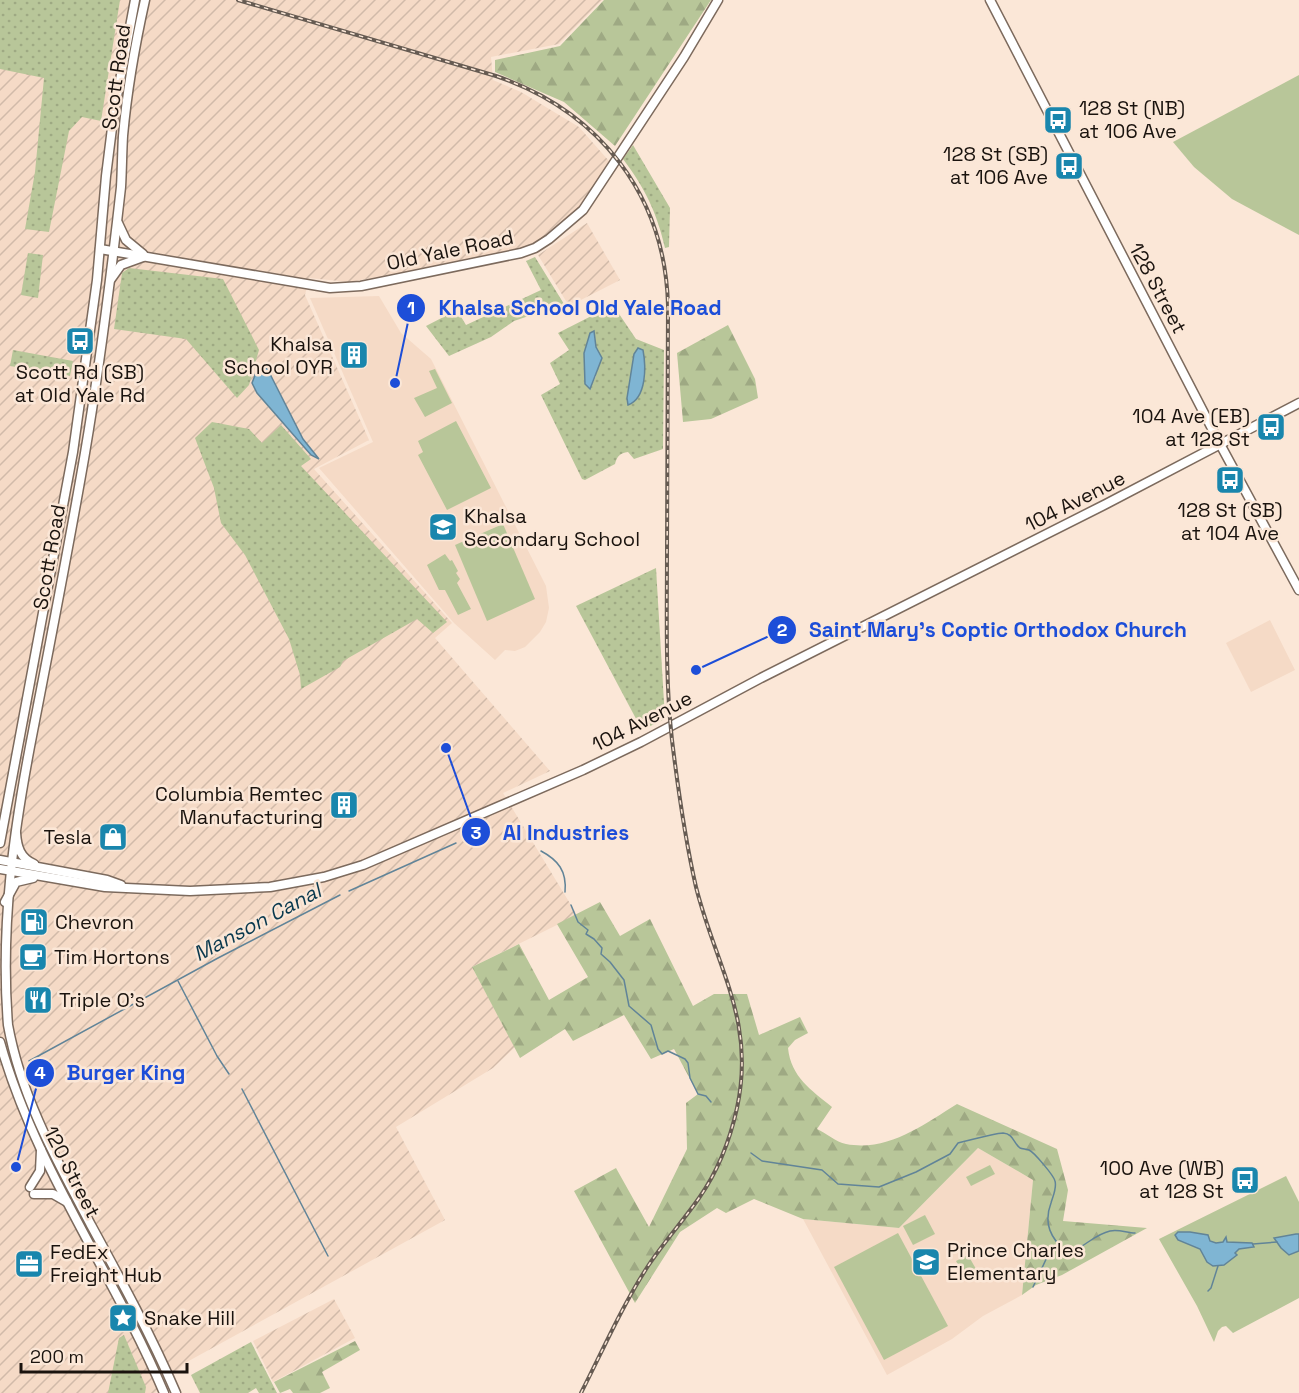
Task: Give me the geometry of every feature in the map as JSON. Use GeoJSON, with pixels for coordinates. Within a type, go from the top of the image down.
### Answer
{"type":"FeatureCollection","features":[{"type":"Feature","properties":{"kind":"main road","name":"Scott Road"},"geometry":{"type":"LineString","coordinates":[[0,843],[73,452],[100,249],[114,112],[135,0]]}},
{"type":"Feature","properties":{"kind":"main road","name":"Scott Road"},"geometry":{"type":"LineString","coordinates":[[35,1116],[13,1051],[3,991],[0,939],[3,865],[16,823],[85,453],[117,217],[128,98],[145,0]]}},
{"type":"Feature","properties":{"kind":"main road","name":"Old Yale Road"},"geometry":{"type":"LineString","coordinates":[[100,249],[317,286],[342,287],[362,286],[464,266],[530,250],[568,225],[583,210],[684,57],[718,0]]}},
{"type":"Feature","properties":{"kind":"main road","name":"128 Street"},"geometry":{"type":"LineString","coordinates":[[990,0],[1299,590]]}},
{"type":"Feature","properties":{"kind":"main road"},"geometry":{"type":"LineString","coordinates":[[109,283],[115,271],[121,266],[146,256],[126,240],[120,230],[117,217]]}},
{"type":"Feature","properties":{"kind":"main road","name":"104 Avenue"},"geometry":{"type":"LineString","coordinates":[[3,865],[107,880],[130,887],[190,891],[241,890],[324,877],[363,865],[602,761],[1299,403]]}},
{"type":"Feature","properties":{"kind":"main road"},"geometry":{"type":"LineString","coordinates":[[0,827],[4,818]]}},
{"type":"Feature","properties":{"kind":"main road"},"geometry":{"type":"LineString","coordinates":[[16,823],[17,844],[21,855],[41,872]]}},
{"type":"Feature","properties":{"kind":"main road"},"geometry":{"type":"LineString","coordinates":[[2,910],[16,882],[41,872]]}},
{"type":"Feature","properties":{"kind":"main road"},"geometry":{"type":"LineString","coordinates":[[0,1042],[13,1086]]}},
{"type":"Feature","properties":{"kind":"main road"},"geometry":{"type":"LineString","coordinates":[[4,1055],[11,1057],[19,1083],[26,1092]]}},
{"type":"Feature","properties":{"kind":"main road"},"geometry":{"type":"LineString","coordinates":[[0,1072],[13,1086]]}},
{"type":"Feature","properties":{"kind":"main road","name":"120 Street"},"geometry":{"type":"LineString","coordinates":[[13,1086],[26,1119],[122,1305],[164,1393]]}},
{"type":"Feature","properties":{"kind":"main road","name":"120 Street"},"geometry":{"type":"LineString","coordinates":[[35,1116],[132,1300],[175,1392]]}},
{"type":"Feature","properties":{"kind":"main road"},"geometry":{"type":"LineString","coordinates":[[41,1146],[40,1171],[32,1190],[53,1194],[68,1202]]}},
{"type":"Feature","properties":{"kind":"shaded area"},"geometry":{"type":"Polygon","coordinates":[[[0,0],[602,0],[559,44],[491,57],[493,80],[521,92],[579,127],[609,161],[585,202],[564,223],[530,247],[475,260],[349,282],[309,278],[305,295],[369,440],[314,469],[452,623],[435,638],[550,771],[503,793],[577,915],[472,967],[515,1047],[493,1068],[396,1127],[445,1220],[185,1363],[155,1393],[0,1393],[0,0]]]}},
{"type":"Feature","properties":{"kind":"shaded area"},"geometry":{"type":"Polygon","coordinates":[[[587,223],[620,280],[569,306],[538,255],[587,223]]]}},
{"type":"Feature","properties":{"kind":"shaded area","name":"Khalsa Secondary School"},"geometry":{"type":"Polygon","coordinates":[[[379,296],[401,333],[431,359],[546,586],[549,608],[546,622],[540,632],[525,647],[515,651],[505,650],[495,660],[454,623],[319,468],[373,442],[310,298],[379,296]]]}},
{"type":"Feature","properties":{"kind":"shaded area"},"geometry":{"type":"Polygon","coordinates":[[[1270,620],[1295,670],[1251,692],[1226,643],[1270,620]]]}},
{"type":"Feature","properties":{"kind":"shaded area","name":"Prince Charles Elementary"},"geometry":{"type":"Polygon","coordinates":[[[978,1148],[1033,1180],[1022,1295],[983,1316],[952,1339],[887,1375],[803,1219],[899,1228],[978,1148]]]}},
{"type":"Feature","properties":{"kind":"shaded area"},"geometry":{"type":"Polygon","coordinates":[[[334,1299],[355,1338],[273,1382],[253,1341],[334,1299]]]}},
{"type":"Feature","properties":{"kind":"green space"},"geometry":{"type":"Polygon","coordinates":[[[0,0],[120,0],[101,121],[82,117],[69,131],[49,232],[25,229],[35,172],[44,78],[0,69],[0,0]]]}},
{"type":"Feature","properties":{"kind":"green space"},"geometry":{"type":"Polygon","coordinates":[[[604,0],[711,0],[615,146],[564,102],[495,72],[495,60],[560,46],[604,0]]]}},
{"type":"Feature","properties":{"kind":"green space"},"geometry":{"type":"Polygon","coordinates":[[[1299,75],[1299,235],[1232,199],[1194,167],[1173,142],[1299,75]]]}},
{"type":"Feature","properties":{"kind":"green space"},"geometry":{"type":"Polygon","coordinates":[[[633,145],[670,208],[669,247],[665,248],[649,201],[623,159],[633,145]]]}},
{"type":"Feature","properties":{"kind":"green space"},"geometry":{"type":"Polygon","coordinates":[[[28,253],[43,255],[38,298],[21,295],[28,253]]]}},
{"type":"Feature","properties":{"kind":"green space"},"geometry":{"type":"Polygon","coordinates":[[[535,257],[564,304],[514,321],[491,337],[449,356],[426,326],[457,310],[466,325],[541,290],[526,261],[535,257]]]}},
{"type":"Feature","properties":{"kind":"green space"},"geometry":{"type":"Polygon","coordinates":[[[129,268],[223,279],[259,350],[249,385],[237,398],[186,339],[114,329],[122,273],[129,268]]]}},
{"type":"Feature","properties":{"kind":"green space"},"geometry":{"type":"Polygon","coordinates":[[[613,305],[636,339],[664,350],[663,449],[634,459],[628,452],[623,453],[615,464],[585,480],[582,479],[541,395],[560,384],[550,363],[569,350],[558,333],[613,305]],[[595,337],[584,353],[585,384],[590,388],[596,376],[595,337]]]}},
{"type":"Feature","properties":{"kind":"green space"},"geometry":{"type":"Polygon","coordinates":[[[728,325],[755,379],[758,398],[711,419],[683,422],[677,353],[728,325]]]}},
{"type":"Feature","properties":{"kind":"green space"},"geometry":{"type":"Polygon","coordinates":[[[13,350],[73,361],[70,376],[10,366],[13,350]]]}},
{"type":"Feature","properties":{"kind":"green space"},"geometry":{"type":"Polygon","coordinates":[[[435,369],[452,403],[425,417],[414,398],[437,388],[429,371],[435,369]]]}},
{"type":"Feature","properties":{"kind":"green space"},"geometry":{"type":"Polygon","coordinates":[[[456,421],[491,488],[447,510],[418,455],[423,452],[418,441],[456,421]]]}},
{"type":"Feature","properties":{"kind":"green space"},"geometry":{"type":"Polygon","coordinates":[[[212,422],[249,429],[262,443],[281,425],[311,459],[301,466],[447,622],[433,633],[417,619],[343,661],[340,667],[301,689],[300,675],[289,639],[245,555],[221,523],[214,488],[195,438],[212,422]]]}},
{"type":"Feature","properties":{"kind":"green space"},"geometry":{"type":"Polygon","coordinates":[[[503,524],[535,599],[487,621],[455,545],[503,524]]]}},
{"type":"Feature","properties":{"kind":"green space"},"geometry":{"type":"Polygon","coordinates":[[[445,554],[450,561],[452,560],[458,571],[456,573],[460,579],[457,583],[471,609],[458,615],[445,590],[439,590],[427,565],[445,554]]]}},
{"type":"Feature","properties":{"kind":"green space"},"geometry":{"type":"Polygon","coordinates":[[[656,568],[665,719],[642,730],[576,606],[656,568]]]}},
{"type":"Feature","properties":{"kind":"green space"},"geometry":{"type":"Polygon","coordinates":[[[600,902],[620,936],[650,919],[693,1006],[714,994],[747,994],[759,1035],[800,1017],[808,1033],[795,1040],[788,1048],[793,1067],[803,1082],[832,1107],[817,1129],[846,1144],[876,1144],[904,1135],[957,1104],[1057,1149],[1068,1190],[1063,1221],[1147,1228],[1062,1275],[1036,1285],[1022,1295],[1033,1180],[978,1148],[899,1228],[803,1219],[754,1199],[726,1213],[717,1208],[680,1232],[635,1303],[574,1191],[616,1168],[649,1227],[687,1149],[686,1103],[698,1094],[674,1049],[651,1059],[624,1015],[573,1041],[565,1029],[520,1058],[472,967],[519,944],[549,1000],[588,977],[557,924],[600,902]]]}},
{"type":"Feature","properties":{"kind":"green space"},"geometry":{"type":"Polygon","coordinates":[[[990,1165],[995,1174],[971,1186],[966,1177],[990,1165]]]}},
{"type":"Feature","properties":{"kind":"green space"},"geometry":{"type":"Polygon","coordinates":[[[1286,1176],[1299,1202],[1299,1298],[1233,1333],[1226,1326],[1222,1327],[1214,1342],[1197,1306],[1159,1239],[1286,1176]]]}},
{"type":"Feature","properties":{"kind":"green space"},"geometry":{"type":"Polygon","coordinates":[[[925,1215],[935,1234],[913,1245],[903,1226],[925,1215]]]}},
{"type":"Feature","properties":{"kind":"green space"},"geometry":{"type":"Polygon","coordinates":[[[898,1233],[948,1326],[884,1360],[834,1267],[898,1233]]]}},
{"type":"Feature","properties":{"kind":"green space"},"geometry":{"type":"Polygon","coordinates":[[[968,1255],[976,1269],[964,1276],[956,1261],[968,1255]]]}},
{"type":"Feature","properties":{"kind":"green space"},"geometry":{"type":"Polygon","coordinates":[[[124,1335],[146,1387],[145,1393],[108,1393],[119,1338],[124,1335]]]}},
{"type":"Feature","properties":{"kind":"green space"},"geometry":{"type":"Polygon","coordinates":[[[355,1341],[360,1350],[322,1372],[330,1388],[320,1393],[293,1393],[290,1389],[280,1393],[274,1382],[355,1341]]]}},
{"type":"Feature","properties":{"kind":"green space"},"geometry":{"type":"Polygon","coordinates":[[[251,1342],[277,1393],[259,1393],[256,1388],[248,1393],[200,1393],[191,1375],[251,1342]]]}},
{"type":"Feature","properties":{"kind":"water"},"geometry":{"type":"Polygon","coordinates":[[[594,331],[596,347],[602,358],[590,389],[585,384],[584,353],[590,333],[594,331]]]}},
{"type":"Feature","properties":{"kind":"water"},"geometry":{"type":"Polygon","coordinates":[[[638,348],[643,350],[644,381],[639,396],[628,405],[627,398],[634,354],[638,348]]]}},
{"type":"Feature","properties":{"kind":"water"},"geometry":{"type":"Polygon","coordinates":[[[267,368],[303,439],[319,459],[311,455],[257,393],[252,383],[257,370],[267,368]]]}},
{"type":"Feature","properties":{"kind":"water"},"geometry":{"type":"Polygon","coordinates":[[[1178,1232],[1208,1235],[1210,1241],[1216,1243],[1223,1242],[1226,1237],[1227,1242],[1252,1243],[1254,1247],[1239,1249],[1235,1253],[1237,1255],[1224,1265],[1213,1266],[1207,1262],[1200,1249],[1178,1240],[1175,1235],[1178,1232]]]}},
{"type":"Feature","properties":{"kind":"water"},"geometry":{"type":"Polygon","coordinates":[[[1299,1234],[1299,1251],[1289,1255],[1274,1238],[1299,1234]]]}},
{"type":"Feature","properties":{"kind":"waterway","name":"Manson Canal"},"geometry":{"type":"LineString","coordinates":[[349,891],[456,843]]}},
{"type":"Feature","properties":{"kind":"waterway"},"geometry":{"type":"LineString","coordinates":[[541,851],[557,862],[563,872],[565,892]]}},
{"type":"Feature","properties":{"kind":"waterway","name":"Manson Canal"},"geometry":{"type":"LineString","coordinates":[[29,1061],[218,958],[340,895]]}},
{"type":"Feature","properties":{"kind":"waterway"},"geometry":{"type":"LineString","coordinates":[[571,905],[578,922],[588,930],[586,934],[602,948],[601,954],[624,980],[629,1006],[651,1025],[658,1049],[662,1054],[668,1051],[685,1059],[688,1063],[690,1078],[698,1094],[706,1096],[711,1102]]}},
{"type":"Feature","properties":{"kind":"waterway"},"geometry":{"type":"LineString","coordinates":[[178,981],[217,1056],[229,1074]]}},
{"type":"Feature","properties":{"kind":"waterway"},"geometry":{"type":"LineString","coordinates":[[242,1089],[328,1256]]}},
{"type":"Feature","properties":{"kind":"waterway"},"geometry":{"type":"LineString","coordinates":[[751,1153],[762,1161],[822,1170],[838,1184],[879,1187],[916,1172],[950,1154],[958,1143],[1003,1133],[1011,1137],[1020,1148],[1029,1150],[1035,1155],[1054,1178],[1056,1186],[1048,1224],[1056,1241],[1066,1252],[1077,1249],[1110,1231],[1135,1233]]}},
{"type":"Feature","properties":{"kind":"waterway"},"geometry":{"type":"LineString","coordinates":[[1253,1244],[1277,1242]]}},
{"type":"Feature","properties":{"kind":"waterway"},"geometry":{"type":"LineString","coordinates":[[1033,1287],[1049,1253],[1059,1246]]}},
{"type":"Feature","properties":{"kind":"waterway"},"geometry":{"type":"LineString","coordinates":[[1208,1291],[1218,1266]]}},
{"type":"Feature","properties":{"kind":"railway"},"geometry":{"type":"LineString","coordinates":[[238,0],[496,76],[533,91],[566,111],[595,135],[620,162],[639,193],[654,228],[664,265],[668,305],[667,646],[672,740],[688,851],[696,887],[738,1020],[742,1077],[734,1120],[718,1166],[706,1188],[654,1257],[639,1281],[581,1393]]}},
{"type":"Feature","properties":{"kind":"place","name":"128 St (NB) at 106 Ave"},"geometry":{"type":"Point","coordinates":[1058,120]}},
{"type":"Feature","properties":{"kind":"place","name":"128 St (SB) at 106 Ave"},"geometry":{"type":"Point","coordinates":[1069,166]}},
{"type":"Feature","properties":{"kind":"place","name":"Scott Rd (SB) at Old Yale Rd"},"geometry":{"type":"Point","coordinates":[80,341]}},
{"type":"Feature","properties":{"kind":"place","name":"Khalsa School OYR"},"geometry":{"type":"Point","coordinates":[354,355]}},
{"type":"Feature","properties":{"kind":"place","name":"Khalsa School Old Yale Road"},"geometry":{"type":"Point","coordinates":[395,383]}},
{"type":"Feature","properties":{"kind":"place","name":"104 Ave (EB) at 128 St"},"geometry":{"type":"Point","coordinates":[1271,427]}},
{"type":"Feature","properties":{"kind":"place","name":"128 St (SB) at 104 Ave"},"geometry":{"type":"Point","coordinates":[1230,480]}},
{"type":"Feature","properties":{"kind":"place","name":"Khalsa Secondary School"},"geometry":{"type":"Point","coordinates":[443,527]}},
{"type":"Feature","properties":{"kind":"place","name":"Saint Mary's Coptic Orthodox Church"},"geometry":{"type":"Point","coordinates":[696,670]}},
{"type":"Feature","properties":{"kind":"place","name":"AI Industries"},"geometry":{"type":"Point","coordinates":[446,748]}},
{"type":"Feature","properties":{"kind":"place","name":"Columbia Remtec Manufacturing"},"geometry":{"type":"Point","coordinates":[344,805]}},
{"type":"Feature","properties":{"kind":"place","name":"Tesla"},"geometry":{"type":"Point","coordinates":[113,837]}},
{"type":"Feature","properties":{"kind":"place","name":"Chevron"},"geometry":{"type":"Point","coordinates":[34,922]}},
{"type":"Feature","properties":{"kind":"place","name":"Tim Hortons"},"geometry":{"type":"Point","coordinates":[33,957]}},
{"type":"Feature","properties":{"kind":"place","name":"Triple O's"},"geometry":{"type":"Point","coordinates":[38,1000]}},
{"type":"Feature","properties":{"kind":"place","name":"Burger King"},"geometry":{"type":"Point","coordinates":[16,1167]}},
{"type":"Feature","properties":{"kind":"place","name":"100 Ave (WB) at 128 St"},"geometry":{"type":"Point","coordinates":[1245,1180]}},
{"type":"Feature","properties":{"kind":"place","name":"Prince Charles Elementary"},"geometry":{"type":"Point","coordinates":[926,1262]}},
{"type":"Feature","properties":{"kind":"place","name":"FedEx Freight Hub"},"geometry":{"type":"Point","coordinates":[29,1264]}},
{"type":"Feature","properties":{"kind":"place","name":"Snake Hill"},"geometry":{"type":"Point","coordinates":[123,1318]}}]}
